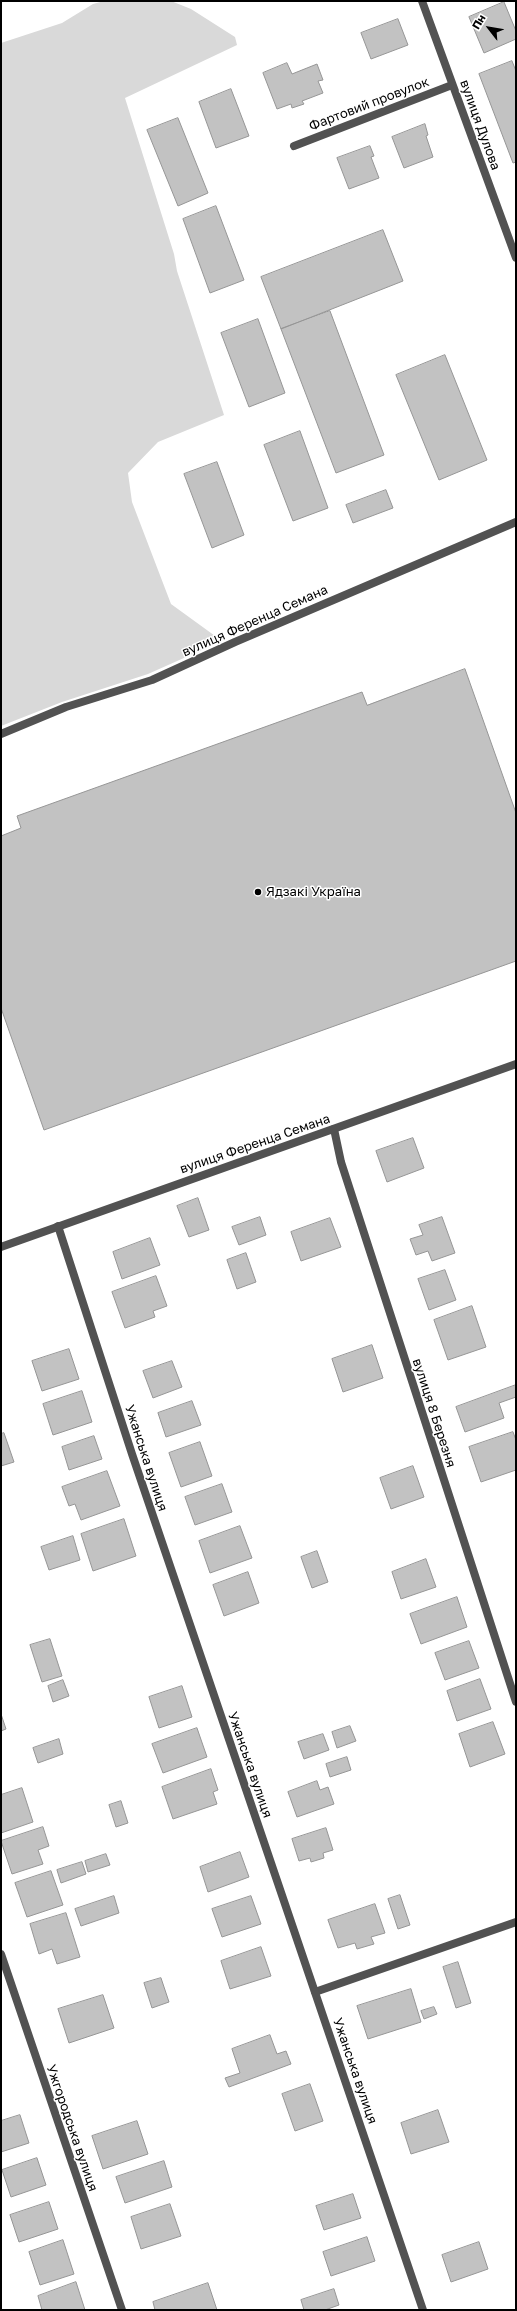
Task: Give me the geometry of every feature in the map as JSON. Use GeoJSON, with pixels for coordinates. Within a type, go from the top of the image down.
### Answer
{"type":"FeatureCollection","features":[{"type":"Feature","properties":{"kind":"street","name":"вулиця Дулова"},"geometry":{"type":"LineString","coordinates":[[422,1],[516,258]]}},
{"type":"Feature","properties":{"kind":"street","name":"Фартовий провулок"},"geometry":{"type":"LineString","coordinates":[[294,146],[452,85]]}},
{"type":"Feature","properties":{"kind":"street","name":"вулиця Ференца Семана"},"geometry":{"type":"LineString","coordinates":[[1,734],[66,707],[152,680],[235,642],[516,522]]}},
{"type":"Feature","properties":{"kind":"street","name":"вулиця Ференца Семана"},"geometry":{"type":"LineString","coordinates":[[1,1247],[516,1064]]}},
{"type":"Feature","properties":{"kind":"street","name":"вулиця 8 Березня"},"geometry":{"type":"LineString","coordinates":[[334,1129],[341,1162],[516,1702]]}},
{"type":"Feature","properties":{"kind":"street","name":"Ужанська вулиця"},"geometry":{"type":"LineString","coordinates":[[58,1226],[132,1454],[423,2310]]}},
{"type":"Feature","properties":{"kind":"street"},"geometry":{"type":"LineString","coordinates":[[315,1992],[516,1922]]}},
{"type":"Feature","properties":{"kind":"street","name":"Ужгородська вулиця"},"geometry":{"type":"LineString","coordinates":[[1,1954],[122,2310]]}},
{"type":"Feature","properties":{"kind":"shaded area"},"geometry":{"type":"Polygon","coordinates":[[[104,1],[171,1],[191,9],[235,37],[237,45],[125,98],[174,254],[177,271],[224,415],[158,442],[128,473],[132,502],[171,604],[222,641],[148,674],[62,702],[1,726],[1,43],[62,23],[93,4],[104,1]]]}},
{"type":"Feature","properties":{"kind":"building"},"geometry":{"type":"Polygon","coordinates":[[[504,2],[516,31],[516,39],[484,53],[469,17],[504,2]]]}},
{"type":"Feature","properties":{"kind":"building"},"geometry":{"type":"Polygon","coordinates":[[[398,19],[408,45],[371,59],[361,33],[398,19]]]}},
{"type":"Feature","properties":{"kind":"building"},"geometry":{"type":"Polygon","coordinates":[[[512,61],[516,71],[516,162],[513,163],[479,74],[512,61]]]}},
{"type":"Feature","properties":{"kind":"building"},"geometry":{"type":"Polygon","coordinates":[[[287,63],[292,74],[317,64],[323,80],[318,81],[323,93],[302,101],[304,104],[292,108],[291,104],[277,109],[263,73],[287,63]]]}},
{"type":"Feature","properties":{"kind":"building"},"geometry":{"type":"Polygon","coordinates":[[[231,89],[249,136],[216,148],[199,102],[231,89]]]}},
{"type":"Feature","properties":{"kind":"building"},"geometry":{"type":"Polygon","coordinates":[[[178,118],[208,193],[178,206],[147,130],[178,118]]]}},
{"type":"Feature","properties":{"kind":"building"},"geometry":{"type":"Polygon","coordinates":[[[425,124],[428,135],[426,136],[433,157],[404,168],[392,137],[425,124]]]}},
{"type":"Feature","properties":{"kind":"building"},"geometry":{"type":"Polygon","coordinates":[[[370,146],[374,156],[371,157],[379,178],[349,189],[337,158],[370,146]]]}},
{"type":"Feature","properties":{"kind":"building"},"geometry":{"type":"Polygon","coordinates":[[[216,206],[244,280],[210,293],[183,219],[216,206]]]}},
{"type":"Feature","properties":{"kind":"building"},"geometry":{"type":"Polygon","coordinates":[[[383,230],[403,281],[281,329],[261,277],[383,230]]]}},
{"type":"Feature","properties":{"kind":"building"},"geometry":{"type":"Polygon","coordinates":[[[330,311],[384,455],[336,473],[281,329],[330,311]]]}},
{"type":"Feature","properties":{"kind":"building"},"geometry":{"type":"Polygon","coordinates":[[[258,319],[285,393],[249,407],[221,333],[258,319]]]}},
{"type":"Feature","properties":{"kind":"building"},"geometry":{"type":"Polygon","coordinates":[[[445,355],[487,460],[439,480],[396,375],[445,355]]]}},
{"type":"Feature","properties":{"kind":"building"},"geometry":{"type":"Polygon","coordinates":[[[300,431],[328,508],[293,521],[264,445],[300,431]]]}},
{"type":"Feature","properties":{"kind":"building"},"geometry":{"type":"Polygon","coordinates":[[[217,462],[244,535],[212,548],[184,474],[217,462]]]}},
{"type":"Feature","properties":{"kind":"building"},"geometry":{"type":"Polygon","coordinates":[[[386,490],[393,508],[353,523],[346,505],[386,490]]]}},
{"type":"Feature","properties":{"kind":"building","name":"Ядзакі Україна"},"geometry":{"type":"Polygon","coordinates":[[[465,669],[516,813],[516,961],[44,1130],[1,1008],[1,836],[21,828],[17,816],[362,692],[367,705],[465,669]]]}},
{"type":"Feature","properties":{"kind":"building"},"geometry":{"type":"Polygon","coordinates":[[[413,1138],[424,1168],[387,1182],[376,1151],[413,1138]]]}},
{"type":"Feature","properties":{"kind":"building"},"geometry":{"type":"Polygon","coordinates":[[[198,1198],[209,1230],[189,1237],[177,1206],[198,1198]]]}},
{"type":"Feature","properties":{"kind":"building"},"geometry":{"type":"Polygon","coordinates":[[[260,1217],[266,1235],[239,1245],[232,1227],[260,1217]]]}},
{"type":"Feature","properties":{"kind":"building"},"geometry":{"type":"Polygon","coordinates":[[[442,1217],[455,1253],[432,1261],[428,1251],[416,1255],[410,1239],[423,1235],[419,1225],[442,1217]]]}},
{"type":"Feature","properties":{"kind":"building"},"geometry":{"type":"Polygon","coordinates":[[[330,1218],[341,1247],[301,1261],[291,1232],[330,1218]]]}},
{"type":"Feature","properties":{"kind":"building"},"geometry":{"type":"Polygon","coordinates":[[[150,1238],[160,1265],[122,1279],[113,1252],[150,1238]]]}},
{"type":"Feature","properties":{"kind":"building"},"geometry":{"type":"Polygon","coordinates":[[[246,1253],[256,1282],[237,1289],[227,1260],[246,1253]]]}},
{"type":"Feature","properties":{"kind":"building"},"geometry":{"type":"Polygon","coordinates":[[[445,1270],[456,1300],[429,1310],[418,1279],[445,1270]]]}},
{"type":"Feature","properties":{"kind":"building"},"geometry":{"type":"Polygon","coordinates":[[[156,1276],[167,1306],[153,1311],[155,1317],[125,1328],[112,1292],[156,1276]]]}},
{"type":"Feature","properties":{"kind":"building"},"geometry":{"type":"Polygon","coordinates":[[[472,1306],[486,1347],[448,1360],[434,1320],[472,1306]]]}},
{"type":"Feature","properties":{"kind":"building"},"geometry":{"type":"Polygon","coordinates":[[[372,1345],[383,1378],[343,1392],[332,1359],[372,1345]]]}},
{"type":"Feature","properties":{"kind":"building"},"geometry":{"type":"Polygon","coordinates":[[[69,1349],[79,1379],[42,1391],[32,1361],[69,1349]]]}},
{"type":"Feature","properties":{"kind":"building"},"geometry":{"type":"Polygon","coordinates":[[[172,1361],[182,1387],[153,1398],[143,1371],[172,1361]]]}},
{"type":"Feature","properties":{"kind":"building"},"geometry":{"type":"Polygon","coordinates":[[[516,1385],[516,1397],[499,1403],[504,1418],[465,1432],[456,1407],[516,1385]]]}},
{"type":"Feature","properties":{"kind":"building"},"geometry":{"type":"Polygon","coordinates":[[[82,1391],[92,1422],[53,1435],[43,1404],[82,1391]]]}},
{"type":"Feature","properties":{"kind":"building"},"geometry":{"type":"Polygon","coordinates":[[[192,1401],[201,1425],[166,1437],[158,1413],[192,1401]]]}},
{"type":"Feature","properties":{"kind":"building"},"geometry":{"type":"Polygon","coordinates":[[[513,1432],[516,1440],[516,1470],[481,1482],[469,1447],[513,1432]]]}},
{"type":"Feature","properties":{"kind":"building"},"geometry":{"type":"Polygon","coordinates":[[[4,1433],[14,1462],[1,1466],[1,1434],[4,1433]]]}},
{"type":"Feature","properties":{"kind":"building"},"geometry":{"type":"Polygon","coordinates":[[[94,1436],[102,1459],[69,1470],[62,1447],[94,1436]]]}},
{"type":"Feature","properties":{"kind":"building"},"geometry":{"type":"Polygon","coordinates":[[[200,1442],[212,1476],[181,1487],[169,1453],[200,1442]]]}},
{"type":"Feature","properties":{"kind":"building"},"geometry":{"type":"Polygon","coordinates":[[[413,1466],[424,1497],[391,1509],[380,1478],[413,1466]]]}},
{"type":"Feature","properties":{"kind":"building"},"geometry":{"type":"Polygon","coordinates":[[[107,1471],[120,1506],[81,1520],[75,1504],[69,1506],[62,1487],[107,1471]]]}},
{"type":"Feature","properties":{"kind":"building"},"geometry":{"type":"Polygon","coordinates":[[[222,1484],[232,1512],[195,1525],[185,1497],[222,1484]]]}},
{"type":"Feature","properties":{"kind":"building"},"geometry":{"type":"Polygon","coordinates":[[[124,1519],[136,1556],[93,1571],[81,1534],[124,1519]]]}},
{"type":"Feature","properties":{"kind":"building"},"geometry":{"type":"Polygon","coordinates":[[[240,1526],[252,1558],[210,1573],[199,1541],[240,1526]]]}},
{"type":"Feature","properties":{"kind":"building"},"geometry":{"type":"Polygon","coordinates":[[[73,1536],[80,1560],[49,1570],[41,1547],[73,1536]]]}},
{"type":"Feature","properties":{"kind":"building"},"geometry":{"type":"Polygon","coordinates":[[[317,1551],[328,1582],[312,1588],[301,1557],[317,1551]]]}},
{"type":"Feature","properties":{"kind":"building"},"geometry":{"type":"Polygon","coordinates":[[[426,1559],[436,1587],[401,1599],[392,1572],[426,1559]]]}},
{"type":"Feature","properties":{"kind":"building"},"geometry":{"type":"Polygon","coordinates":[[[248,1572],[259,1603],[224,1616],[213,1585],[248,1572]]]}},
{"type":"Feature","properties":{"kind":"building"},"geometry":{"type":"Polygon","coordinates":[[[457,1597],[467,1627],[421,1644],[410,1614],[457,1597]]]}},
{"type":"Feature","properties":{"kind":"building"},"geometry":{"type":"Polygon","coordinates":[[[50,1639],[62,1676],[42,1682],[30,1645],[50,1639]]]}},
{"type":"Feature","properties":{"kind":"building"},"geometry":{"type":"Polygon","coordinates":[[[469,1641],[479,1668],[445,1680],[435,1653],[469,1641]]]}},
{"type":"Feature","properties":{"kind":"building"},"geometry":{"type":"Polygon","coordinates":[[[480,1679],[491,1709],[457,1721],[447,1691],[480,1679]]]}},
{"type":"Feature","properties":{"kind":"building"},"geometry":{"type":"Polygon","coordinates":[[[63,1680],[69,1696],[53,1702],[48,1686],[63,1680]]]}},
{"type":"Feature","properties":{"kind":"building"},"geometry":{"type":"Polygon","coordinates":[[[182,1686],[192,1717],[159,1728],[149,1697],[182,1686]]]}},
{"type":"Feature","properties":{"kind":"building"},"geometry":{"type":"Polygon","coordinates":[[[1,1714],[6,1729],[1,1731],[1,1714]]]}},
{"type":"Feature","properties":{"kind":"building"},"geometry":{"type":"Polygon","coordinates":[[[493,1722],[505,1754],[470,1767],[459,1734],[493,1722]]]}},
{"type":"Feature","properties":{"kind":"building"},"geometry":{"type":"Polygon","coordinates":[[[350,1726],[356,1741],[337,1748],[332,1732],[350,1726]]]}},
{"type":"Feature","properties":{"kind":"building"},"geometry":{"type":"Polygon","coordinates":[[[197,1728],[207,1757],[163,1773],[152,1744],[197,1728]]]}},
{"type":"Feature","properties":{"kind":"building"},"geometry":{"type":"Polygon","coordinates":[[[323,1734],[329,1750],[304,1759],[298,1742],[323,1734]]]}},
{"type":"Feature","properties":{"kind":"building"},"geometry":{"type":"Polygon","coordinates":[[[59,1739],[63,1754],[38,1763],[33,1748],[59,1739]]]}},
{"type":"Feature","properties":{"kind":"building"},"geometry":{"type":"Polygon","coordinates":[[[347,1757],[351,1770],[330,1777],[326,1764],[347,1757]]]}},
{"type":"Feature","properties":{"kind":"building"},"geometry":{"type":"Polygon","coordinates":[[[211,1769],[218,1790],[213,1792],[217,1804],[173,1819],[162,1787],[211,1769]]]}},
{"type":"Feature","properties":{"kind":"building"},"geometry":{"type":"Polygon","coordinates":[[[317,1781],[320,1790],[328,1787],[334,1804],[297,1817],[288,1792],[317,1781]]]}},
{"type":"Feature","properties":{"kind":"building"},"geometry":{"type":"Polygon","coordinates":[[[22,1788],[33,1822],[1,1833],[1,1795],[22,1788]]]}},
{"type":"Feature","properties":{"kind":"building"},"geometry":{"type":"Polygon","coordinates":[[[121,1801],[128,1823],[116,1827],[109,1805],[121,1801]]]}},
{"type":"Feature","properties":{"kind":"building"},"geometry":{"type":"Polygon","coordinates":[[[43,1827],[49,1846],[38,1850],[43,1864],[12,1874],[1,1841],[43,1827]]]}},
{"type":"Feature","properties":{"kind":"building"},"geometry":{"type":"Polygon","coordinates":[[[326,1828],[333,1850],[323,1853],[324,1858],[311,1862],[310,1858],[299,1861],[292,1839],[326,1828]]]}},
{"type":"Feature","properties":{"kind":"building"},"geometry":{"type":"Polygon","coordinates":[[[240,1852],[249,1877],[208,1892],[200,1867],[240,1852]]]}},
{"type":"Feature","properties":{"kind":"building"},"geometry":{"type":"Polygon","coordinates":[[[106,1854],[110,1865],[88,1872],[85,1861],[106,1854]]]}},
{"type":"Feature","properties":{"kind":"building"},"geometry":{"type":"Polygon","coordinates":[[[82,1862],[86,1874],[61,1883],[57,1870],[82,1862]]]}},
{"type":"Feature","properties":{"kind":"building"},"geometry":{"type":"Polygon","coordinates":[[[51,1871],[63,1905],[27,1917],[15,1883],[51,1871]]]}},
{"type":"Feature","properties":{"kind":"building"},"geometry":{"type":"Polygon","coordinates":[[[400,1895],[410,1925],[398,1929],[388,1899],[400,1895]]]}},
{"type":"Feature","properties":{"kind":"building"},"geometry":{"type":"Polygon","coordinates":[[[114,1896],[119,1913],[81,1926],[75,1909],[114,1896]]]}},
{"type":"Feature","properties":{"kind":"building"},"geometry":{"type":"Polygon","coordinates":[[[251,1896],[261,1924],[222,1937],[212,1909],[251,1896]]]}},
{"type":"Feature","properties":{"kind":"building"},"geometry":{"type":"Polygon","coordinates":[[[375,1904],[385,1933],[371,1937],[374,1944],[357,1949],[355,1943],[338,1948],[328,1920],[375,1904]]]}},
{"type":"Feature","properties":{"kind":"building"},"geometry":{"type":"Polygon","coordinates":[[[66,1913],[80,1957],[57,1964],[52,1949],[39,1954],[30,1924],[66,1913]]]}},
{"type":"Feature","properties":{"kind":"building"},"geometry":{"type":"Polygon","coordinates":[[[261,1947],[271,1976],[230,1989],[221,1961],[261,1947]]]}},
{"type":"Feature","properties":{"kind":"building"},"geometry":{"type":"Polygon","coordinates":[[[458,1962],[471,2003],[456,2008],[443,1967],[458,1962]]]}},
{"type":"Feature","properties":{"kind":"building"},"geometry":{"type":"Polygon","coordinates":[[[161,1978],[169,2002],[152,2008],[144,1983],[161,1978]]]}},
{"type":"Feature","properties":{"kind":"building"},"geometry":{"type":"Polygon","coordinates":[[[411,1989],[421,2022],[368,2039],[357,2006],[411,1989]]]}},
{"type":"Feature","properties":{"kind":"building"},"geometry":{"type":"Polygon","coordinates":[[[103,1995],[114,2028],[69,2043],[58,2009],[103,1995]]]}},
{"type":"Feature","properties":{"kind":"building"},"geometry":{"type":"Polygon","coordinates":[[[434,2007],[437,2014],[424,2019],[421,2011],[434,2007]]]}},
{"type":"Feature","properties":{"kind":"building"},"geometry":{"type":"Polygon","coordinates":[[[270,2035],[277,2054],[286,2051],[291,2064],[229,2087],[225,2078],[240,2073],[232,2049],[270,2035]]]}},
{"type":"Feature","properties":{"kind":"building"},"geometry":{"type":"Polygon","coordinates":[[[310,2084],[323,2121],[295,2131],[282,2094],[310,2084]]]}},
{"type":"Feature","properties":{"kind":"building"},"geometry":{"type":"Polygon","coordinates":[[[438,2110],[449,2142],[411,2154],[401,2123],[438,2110]]]}},
{"type":"Feature","properties":{"kind":"building"},"geometry":{"type":"Polygon","coordinates":[[[20,2115],[29,2143],[1,2152],[1,2121],[20,2115]]]}},
{"type":"Feature","properties":{"kind":"building"},"geometry":{"type":"Polygon","coordinates":[[[137,2121],[148,2154],[103,2169],[92,2136],[137,2121]]]}},
{"type":"Feature","properties":{"kind":"building"},"geometry":{"type":"Polygon","coordinates":[[[37,2158],[46,2185],[11,2197],[2,2170],[37,2158]]]}},
{"type":"Feature","properties":{"kind":"building"},"geometry":{"type":"Polygon","coordinates":[[[164,2161],[172,2187],[125,2203],[116,2177],[164,2161]]]}},
{"type":"Feature","properties":{"kind":"building"},"geometry":{"type":"Polygon","coordinates":[[[353,2194],[361,2218],[324,2230],[316,2206],[353,2194]]]}},
{"type":"Feature","properties":{"kind":"building"},"geometry":{"type":"Polygon","coordinates":[[[49,2202],[58,2229],[19,2242],[10,2215],[49,2202]]]}},
{"type":"Feature","properties":{"kind":"building"},"geometry":{"type":"Polygon","coordinates":[[[170,2204],[181,2236],[141,2249],[131,2217],[170,2204]]]}},
{"type":"Feature","properties":{"kind":"building"},"geometry":{"type":"Polygon","coordinates":[[[367,2237],[375,2261],[331,2276],[323,2252],[367,2237]]]}},
{"type":"Feature","properties":{"kind":"building"},"geometry":{"type":"Polygon","coordinates":[[[63,2240],[74,2274],[40,2285],[29,2252],[63,2240]]]}},
{"type":"Feature","properties":{"kind":"building"},"geometry":{"type":"Polygon","coordinates":[[[479,2242],[488,2269],[451,2282],[442,2255],[479,2242]]]}},
{"type":"Feature","properties":{"kind":"building"},"geometry":{"type":"Polygon","coordinates":[[[76,2282],[85,2310],[42,2310],[38,2296],[76,2282]]]}},
{"type":"Feature","properties":{"kind":"building"},"geometry":{"type":"Polygon","coordinates":[[[208,2283],[217,2310],[155,2310],[153,2302],[208,2283]]]}},
{"type":"Feature","properties":{"kind":"building"},"geometry":{"type":"Polygon","coordinates":[[[334,2289],[339,2305],[325,2310],[304,2310],[301,2300],[334,2289]]]}},
{"type":"Feature","properties":{"kind":"place","name":"Ядзакі Україна"},"geometry":{"type":"Point","coordinates":[258,892]}}]}
